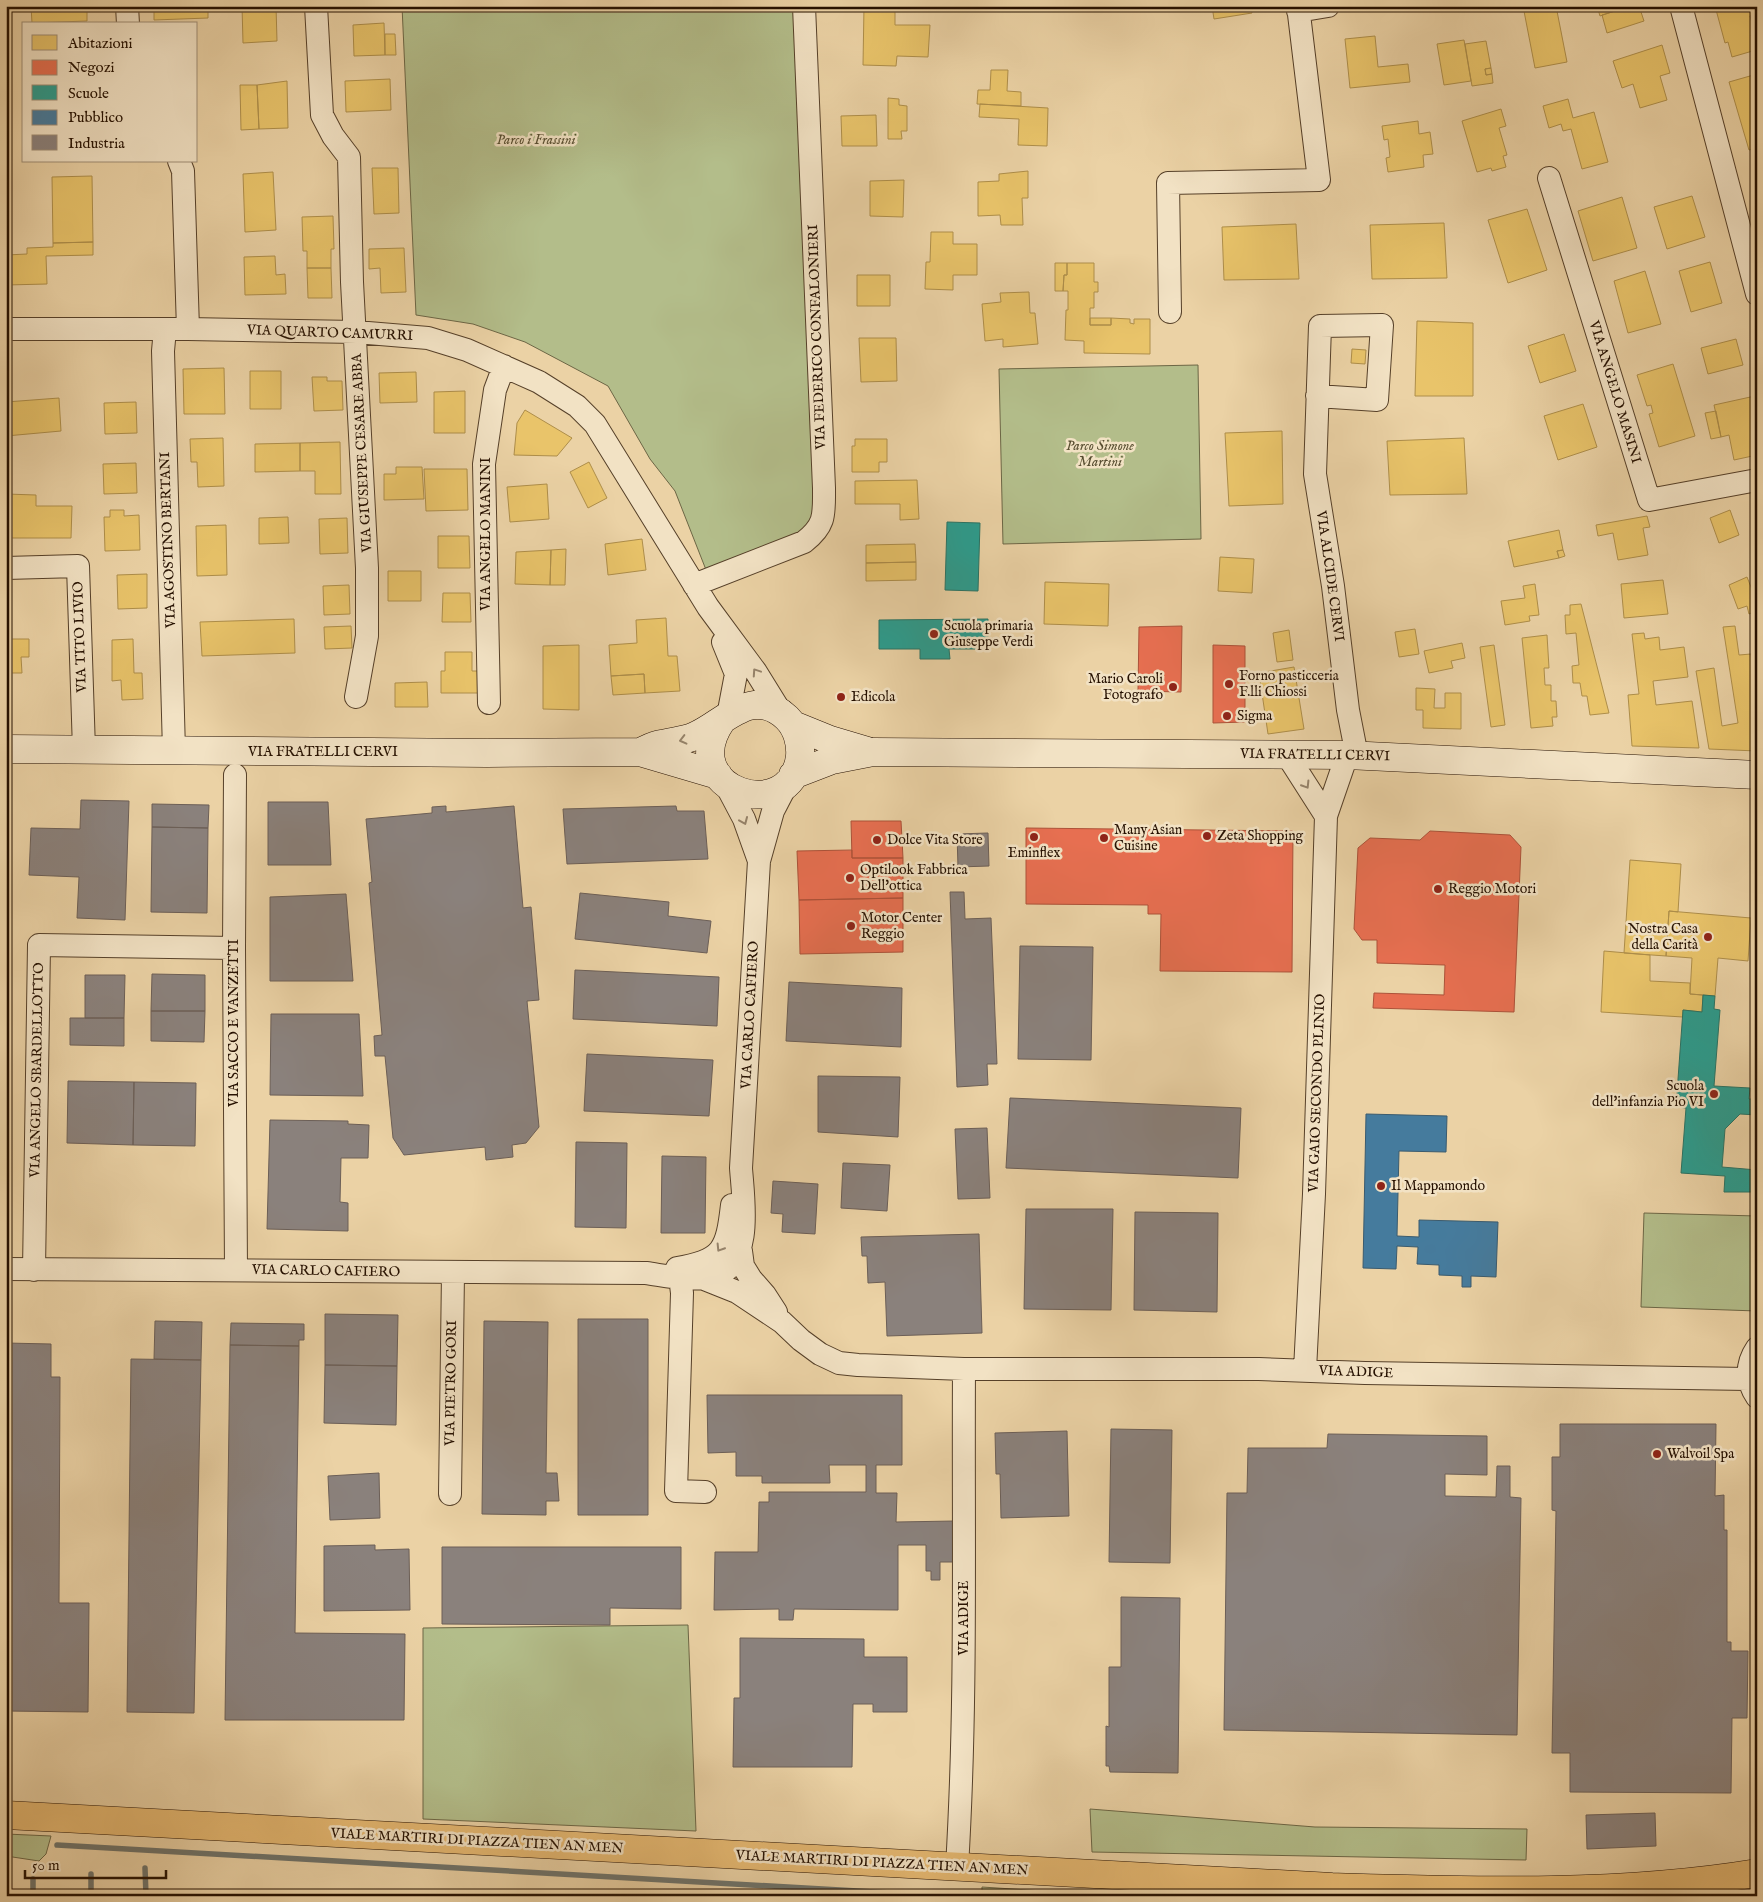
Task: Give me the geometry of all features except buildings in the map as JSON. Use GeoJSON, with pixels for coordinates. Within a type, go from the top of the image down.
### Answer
{"type":"FeatureCollection","features":[{"type":"Feature","properties":{"kind":"main road","name":"VIA FRATELLI CERVI"},"geometry":{"type":"LineString","coordinates":[[640,752],[661,744],[686,740],[698,735],[736,710],[754,706],[764,706],[830,740],[873,752]]}},
{"type":"Feature","properties":{"kind":"main road"},"geometry":{"type":"LineString","coordinates":[[721,779],[713,764],[711,753],[714,736],[725,718]]}},
{"type":"Feature","properties":{"kind":"main road"},"geometry":{"type":"LineString","coordinates":[[787,719],[798,737],[800,750],[799,763],[791,778]]}},
{"type":"Feature","properties":{"kind":"main road","name":"VIA FRATELLI CERVI"},"geometry":{"type":"LineString","coordinates":[[6,749],[640,752],[721,779],[736,791],[750,795],[764,795],[777,790],[791,778],[832,760],[873,752],[1352,755],[1757,775]]}},
{"type":"Feature","properties":{"kind":"main road","name":"VIALE MARTIRI DI PIAZZA TIEN AN MEN"},"geometry":{"type":"LineString","coordinates":[[6,1815],[1130,1877],[1248,1891],[1472,1891],[1593,1888],[1714,1880],[1757,1873]]}},
{"type":"Feature","properties":{"kind":"street"},"geometry":{"type":"LineString","coordinates":[[127,6],[128,22]]}},
{"type":"Feature","properties":{"kind":"street","name":"VIA GIUSEPPE CESARE ABBA"},"geometry":{"type":"LineString","coordinates":[[316,6],[322,115],[333,136],[349,157],[352,282],[368,568],[367,636],[356,697]]}},
{"type":"Feature","properties":{"kind":"street","name":"VIA FEDERICO CONFALONIERI"},"geometry":{"type":"LineString","coordinates":[[694,585],[804,542],[818,530],[824,511],[804,6]]}},
{"type":"Feature","properties":{"kind":"street"},"geometry":{"type":"LineString","coordinates":[[1170,312],[1168,183],[1319,180],[1298,8],[1328,6]]}},
{"type":"Feature","properties":{"kind":"street"},"geometry":{"type":"LineString","coordinates":[[1681,6],[1757,294]]}},
{"type":"Feature","properties":{"kind":"street"},"geometry":{"type":"LineString","coordinates":[[179,162],[183,171],[188,329]]}},
{"type":"Feature","properties":{"kind":"street","name":"VIA ANGELO MASINI"},"geometry":{"type":"LineString","coordinates":[[1549,178],[1649,500],[1757,480]]}},
{"type":"Feature","properties":{"kind":"street","name":"VIA QUARTO CAMURRI"},"geometry":{"type":"LineString","coordinates":[[6,329],[188,329],[356,332],[428,338],[467,350],[504,366],[559,394],[586,414],[602,434],[708,607],[756,672],[787,719]]}},
{"type":"Feature","properties":{"kind":"street","name":"VIA AGOSTINO BERTANI"},"geometry":{"type":"LineString","coordinates":[[165,329],[163,352],[174,751]]}},
{"type":"Feature","properties":{"kind":"street","name":"VIA ANGELO MANINI"},"geometry":{"type":"LineString","coordinates":[[489,704],[484,464],[495,390],[504,366]]}},
{"type":"Feature","properties":{"kind":"street","name":"VIA ALCIDE CERVI"},"geometry":{"type":"LineString","coordinates":[[1317,396],[1315,474],[1333,586],[1352,755]]}},
{"type":"Feature","properties":{"kind":"street","name":"VIA TITO LIVIO"},"geometry":{"type":"LineString","coordinates":[[6,568],[78,566],[84,750]]}},
{"type":"Feature","properties":{"kind":"street","name":"VIA QUARTO CAMURRI"},"geometry":{"type":"LineString","coordinates":[[708,607],[736,674],[725,718]]}},
{"type":"Feature","properties":{"kind":"street"},"geometry":{"type":"LineString","coordinates":[[1287,755],[1326,816]]}},
{"type":"Feature","properties":{"kind":"street","name":"VIA GAIO SECONDO PLINIO"},"geometry":{"type":"LineString","coordinates":[[1305,1370],[1314,1175],[1326,816],[1352,755]]}},
{"type":"Feature","properties":{"kind":"street","name":"VIA SACCO E VANZETTI"},"geometry":{"type":"LineString","coordinates":[[235,775],[236,1270]]}},
{"type":"Feature","properties":{"kind":"street","name":"VIA CARLO CAFIERO"},"geometry":{"type":"LineString","coordinates":[[6,1269],[646,1273],[691,1278],[716,1275],[725,1271],[733,1263],[740,1251],[744,1205],[741,1168],[758,861],[773,811],[791,778]]}},
{"type":"Feature","properties":{"kind":"street","name":"VIA CARLO CAFIERO"},"geometry":{"type":"LineString","coordinates":[[721,779],[744,819],[758,861]]}},
{"type":"Feature","properties":{"kind":"street","name":"VIA ANGELO SBARDELLOTTO"},"geometry":{"type":"LineString","coordinates":[[34,1270],[39,945],[234,948]]}},
{"type":"Feature","properties":{"kind":"street","name":"VIA CARLO CAFIERO"},"geometry":{"type":"LineString","coordinates":[[646,1273],[704,1263],[714,1257],[724,1243],[741,1168]]}},
{"type":"Feature","properties":{"kind":"street","name":"VIA ADIGE"},"geometry":{"type":"LineString","coordinates":[[740,1251],[742,1266],[765,1294],[782,1322]]}},
{"type":"Feature","properties":{"kind":"street","name":"VIA PIETRO GORI"},"geometry":{"type":"LineString","coordinates":[[450,1494],[453,1272]]}},
{"type":"Feature","properties":{"kind":"street"},"geometry":{"type":"LineString","coordinates":[[691,1278],[682,1292],[676,1491],[705,1492]]}},
{"type":"Feature","properties":{"kind":"street","name":"VIA ADIGE"},"geometry":{"type":"LineString","coordinates":[[691,1278],[737,1292],[782,1322],[801,1340],[820,1354],[839,1363],[858,1365],[964,1369],[1186,1368],[1305,1370],[1753,1388],[1748,1367],[1757,1348]]}},
{"type":"Feature","properties":{"kind":"street","name":"VIA ADIGE"},"geometry":{"type":"LineString","coordinates":[[957,1867],[964,1688],[964,1369]]}},
{"type":"Feature","properties":{"kind":"street"},"geometry":{"type":"LineString","coordinates":[[1130,1877],[1180,1896]]}},
{"type":"Feature","properties":{"kind":"green space","name":"Parco i Frassini"},"geometry":{"type":"Polygon","coordinates":[[[402,6],[804,6],[822,521],[710,580],[675,491],[650,459],[608,386],[525,342],[473,324],[416,315],[402,6]]]}},
{"type":"Feature","properties":{"kind":"green space","name":"Parco Simone Martini"},"geometry":{"type":"Polygon","coordinates":[[[1198,365],[1201,539],[1003,544],[999,369],[1198,365]]]}},
{"type":"Feature","properties":{"kind":"green space"},"geometry":{"type":"Polygon","coordinates":[[[1644,1213],[1757,1216],[1757,1311],[1641,1307],[1644,1213]]]}},
{"type":"Feature","properties":{"kind":"green space"},"geometry":{"type":"Polygon","coordinates":[[[688,1625],[696,1831],[423,1819],[423,1628],[688,1625]]]}},
{"type":"Feature","properties":{"kind":"green space"},"geometry":{"type":"Polygon","coordinates":[[[1090,1809],[1315,1827],[1527,1829],[1526,1860],[1092,1852],[1090,1809]]]}},
{"type":"Feature","properties":{"kind":"green space"},"geometry":{"type":"Polygon","coordinates":[[[6,1834],[51,1836],[46,1854],[39,1861],[6,1856],[6,1834]]]}},
{"type":"Feature","properties":{"kind":"green space"},"geometry":{"type":"Polygon","coordinates":[[[982,1887],[1119,1896],[982,1896],[982,1887]]]}},
{"type":"Feature","properties":{"kind":"waterway"},"geometry":{"type":"LineString","coordinates":[[57,1845],[944,1896]]}},
{"type":"Feature","properties":{"kind":"waterway"},"geometry":{"type":"LineString","coordinates":[[145,1868],[146,1896]]}},
{"type":"Feature","properties":{"kind":"waterway"},"geometry":{"type":"LineString","coordinates":[[91,1874],[91,1896]]}},
{"type":"Feature","properties":{"kind":"waterway"},"geometry":{"type":"LineString","coordinates":[[33,1879],[33,1896]]}},
{"type":"Feature","properties":{"kind":"place","name":"Scuola primaria Giuseppe Verdi"},"geometry":{"type":"Point","coordinates":[934,634]}},
{"type":"Feature","properties":{"kind":"place","name":"Forno pasticceria F.lli Chiossi"},"geometry":{"type":"Point","coordinates":[1229,684]}},
{"type":"Feature","properties":{"kind":"place","name":"Mario Caroli Fotografo"},"geometry":{"type":"Point","coordinates":[1173,687]}},
{"type":"Feature","properties":{"kind":"place","name":"Edicola"},"geometry":{"type":"Point","coordinates":[841,697]}},
{"type":"Feature","properties":{"kind":"place","name":"Sigma"},"geometry":{"type":"Point","coordinates":[1227,716]}},
{"type":"Feature","properties":{"kind":"place","name":"Zeta Shopping"},"geometry":{"type":"Point","coordinates":[1207,836]}},
{"type":"Feature","properties":{"kind":"place","name":"Eminflex"},"geometry":{"type":"Point","coordinates":[1034,837]}},
{"type":"Feature","properties":{"kind":"place","name":"Many Asian Cuisine"},"geometry":{"type":"Point","coordinates":[1104,838]}},
{"type":"Feature","properties":{"kind":"place","name":"Dolce Vita Store"},"geometry":{"type":"Point","coordinates":[877,840]}},
{"type":"Feature","properties":{"kind":"place","name":"Optilook Fabbrica Dell'ottica"},"geometry":{"type":"Point","coordinates":[850,878]}},
{"type":"Feature","properties":{"kind":"place","name":"Reggio Motori"},"geometry":{"type":"Point","coordinates":[1438,889]}},
{"type":"Feature","properties":{"kind":"place","name":"Motor Center Reggio"},"geometry":{"type":"Point","coordinates":[851,926]}},
{"type":"Feature","properties":{"kind":"place","name":"Nostra Casa della Carità"},"geometry":{"type":"Point","coordinates":[1708,937]}},
{"type":"Feature","properties":{"kind":"place","name":"Scuola dell'infanzia Pio VI"},"geometry":{"type":"Point","coordinates":[1714,1094]}},
{"type":"Feature","properties":{"kind":"place","name":"Il Mappamondo"},"geometry":{"type":"Point","coordinates":[1381,1186]}},
{"type":"Feature","properties":{"kind":"place","name":"Walvoil Spa"},"geometry":{"type":"Point","coordinates":[1657,1454]}}]}
